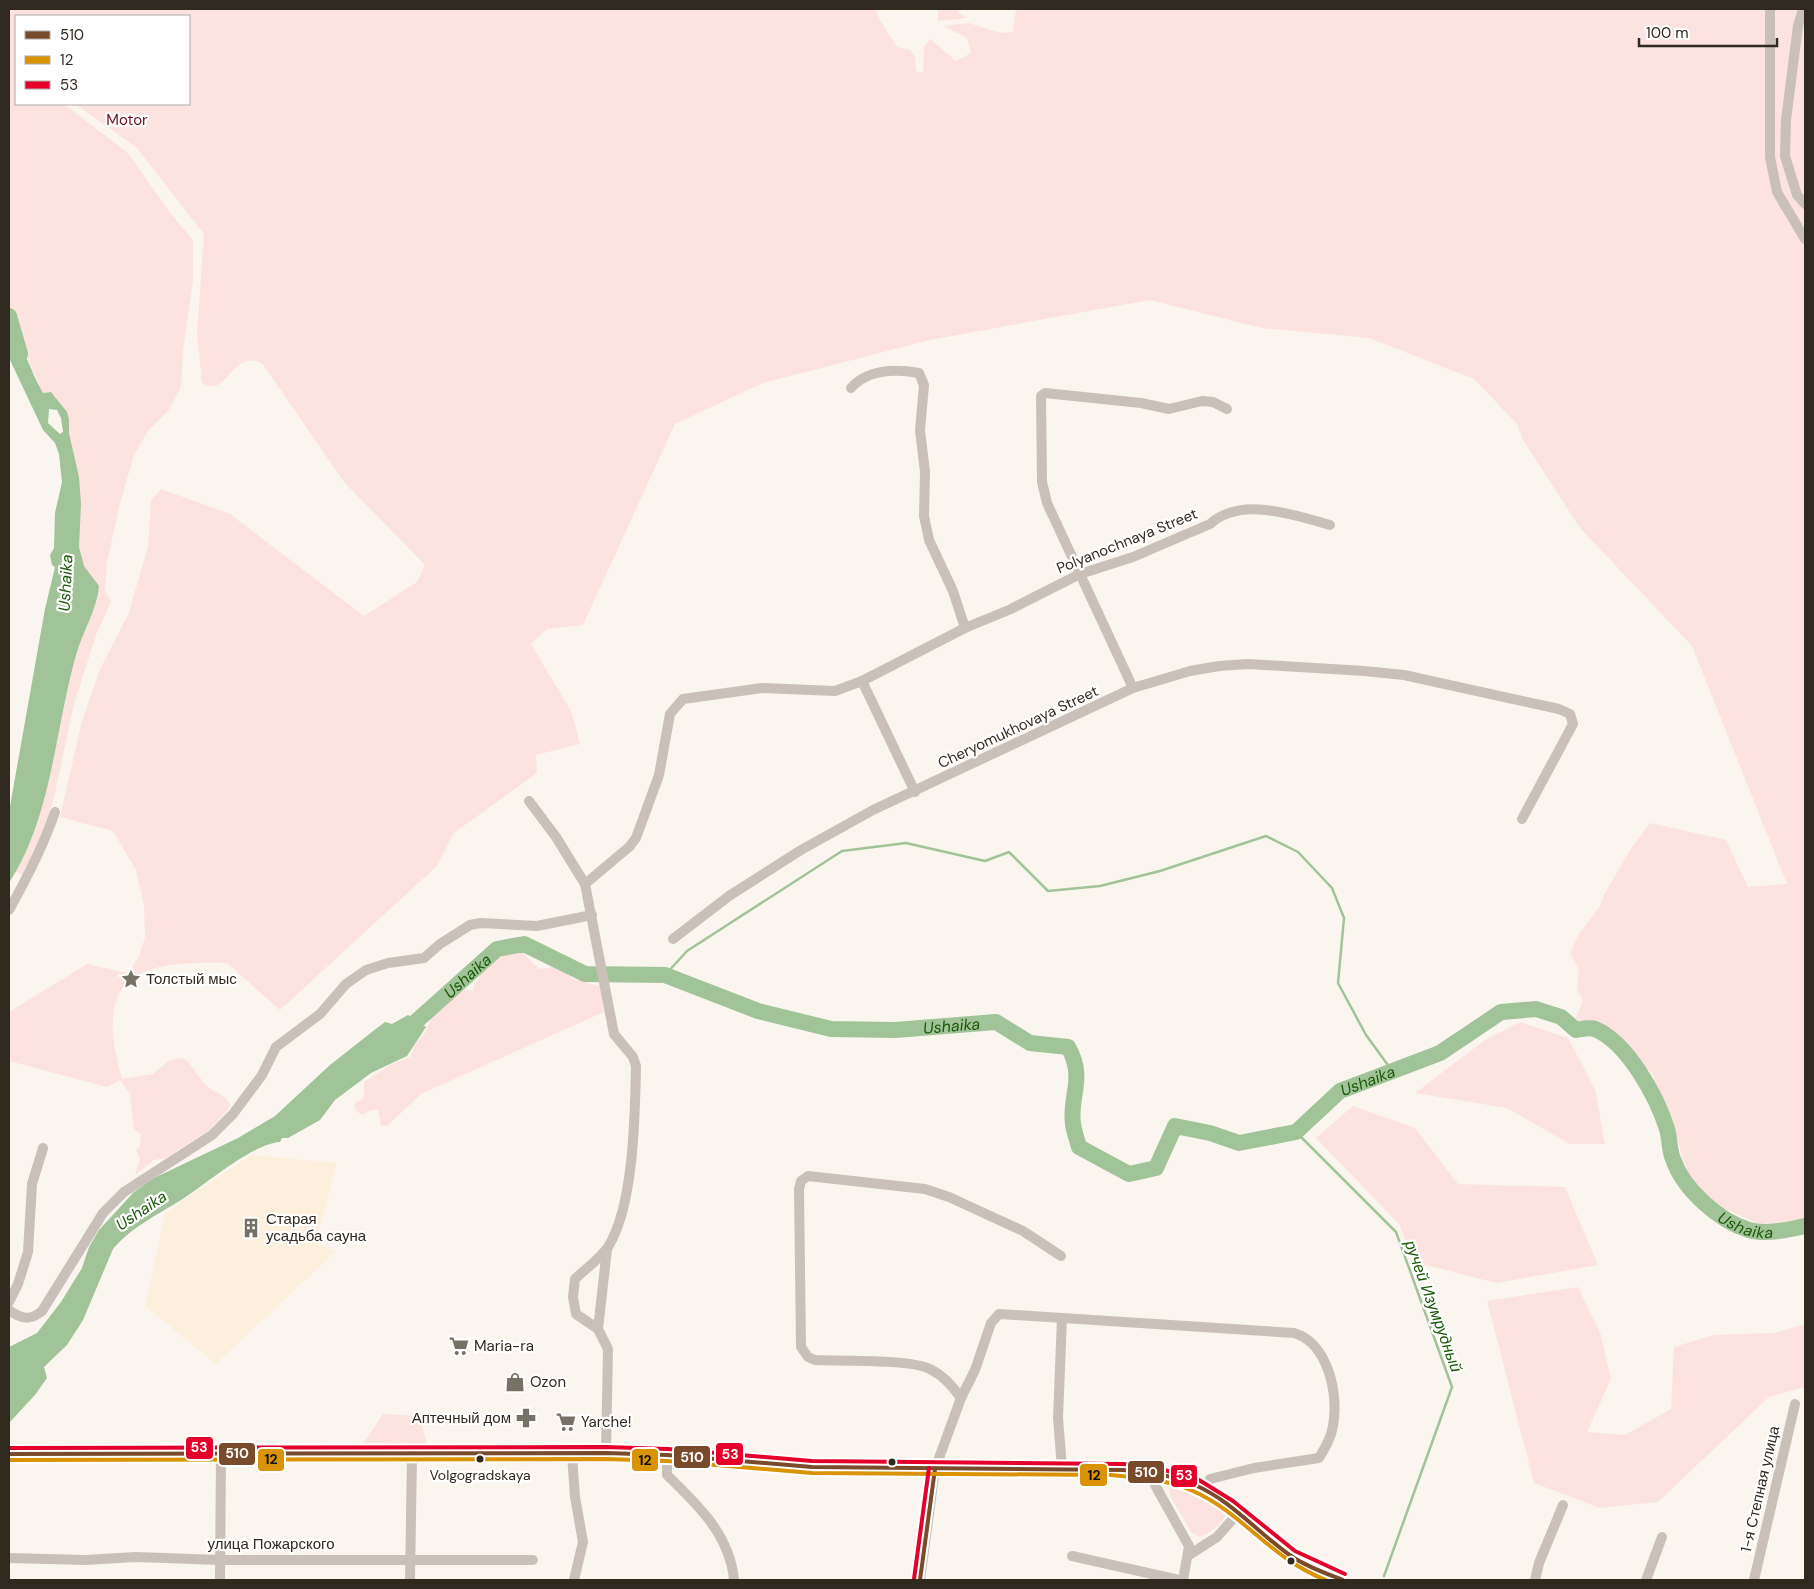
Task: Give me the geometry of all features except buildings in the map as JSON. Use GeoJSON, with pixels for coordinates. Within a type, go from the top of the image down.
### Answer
{"type":"FeatureCollection","features":[{"type":"Feature","properties":{"kind":"street"},"geometry":{"type":"LineString","coordinates":[[1770,9],[1770,157],[1777,192],[1805,239]]}},
{"type":"Feature","properties":{"kind":"street"},"geometry":{"type":"LineString","coordinates":[[1803,9],[1798,26],[1786,120],[1785,156],[1797,195],[1805,204]]}},
{"type":"Feature","properties":{"kind":"street"},"geometry":{"type":"LineString","coordinates":[[851,388],[860,379],[886,372],[903,370],[919,373],[922,379],[924,385],[920,430],[925,472],[924,516],[929,540],[952,591],[965,628]]}},
{"type":"Feature","properties":{"kind":"street"},"geometry":{"type":"LineString","coordinates":[[1133,688],[1046,503],[1042,482],[1041,396],[1045,393],[1140,403],[1169,409],[1202,401],[1213,402],[1226,409]]}},
{"type":"Feature","properties":{"kind":"street","name":"Polyanochnaya Street"},"geometry":{"type":"LineString","coordinates":[[585,884],[629,847],[636,838],[659,775],[670,714],[683,699],[762,688],[835,691],[862,681],[965,628],[1011,609],[1080,574],[1133,557],[1210,524],[1220,515],[1229,511],[1242,509],[1270,512],[1330,525]]}},
{"type":"Feature","properties":{"kind":"street","name":"Cheryomukhovaya Street"},"geometry":{"type":"LineString","coordinates":[[673,939],[729,896],[801,850],[873,810],[915,792],[1133,688],[1190,671],[1218,666],[1278,664],[1404,675],[1559,709],[1570,714],[1574,724],[1522,819]]}},
{"type":"Feature","properties":{"kind":"street"},"geometry":{"type":"LineString","coordinates":[[862,681],[915,792]]}},
{"type":"Feature","properties":{"kind":"street"},"geometry":{"type":"LineString","coordinates":[[529,801],[556,837],[585,884],[614,1034],[634,1060],[636,1088],[625,1197],[615,1234],[607,1249],[575,1280],[573,1297],[576,1314],[598,1329],[608,1349],[606,1453]]}},
{"type":"Feature","properties":{"kind":"street"},"geometry":{"type":"LineString","coordinates":[[9,910],[27,879],[45,841],[55,812]]}},
{"type":"Feature","properties":{"kind":"street"},"geometry":{"type":"LineString","coordinates":[[9,1310],[18,1317],[26,1318],[34,1318],[42,1311],[103,1213],[136,1184],[212,1134],[233,1114],[262,1076],[276,1048],[320,1014],[346,984],[366,970],[388,963],[424,958],[440,944],[470,926],[481,923],[537,926],[592,916]]}},
{"type":"Feature","properties":{"kind":"street"},"geometry":{"type":"LineString","coordinates":[[9,1302],[18,1284],[28,1252],[32,1184],[43,1148]]}},
{"type":"Feature","properties":{"kind":"street"},"geometry":{"type":"LineString","coordinates":[[961,1398],[949,1382],[929,1369],[904,1364],[815,1360],[808,1357],[801,1348],[799,1328],[799,1189],[801,1181],[808,1176],[925,1189],[950,1198],[1023,1231],[1061,1256]]}},
{"type":"Feature","properties":{"kind":"street"},"geometry":{"type":"LineString","coordinates":[[598,1329],[607,1249]]}},
{"type":"Feature","properties":{"kind":"street"},"geometry":{"type":"LineString","coordinates":[[920,1580],[935,1469],[961,1398],[975,1370],[991,1323],[996,1316],[1003,1313],[1294,1333],[1311,1340],[1325,1364],[1335,1401],[1330,1439],[1319,1458],[1254,1468],[1210,1479],[1206,1490]]}},
{"type":"Feature","properties":{"kind":"street"},"geometry":{"type":"LineString","coordinates":[[1062,1318],[1058,1418],[1062,1468]]}},
{"type":"Feature","properties":{"kind":"street","name":"1-я Степная улица"},"geometry":{"type":"LineString","coordinates":[[1754,1580],[1795,1404]]}},
{"type":"Feature","properties":{"kind":"street"},"geometry":{"type":"LineString","coordinates":[[9,1454],[412,1455],[606,1453],[667,1455],[812,1467],[935,1469],[1062,1468],[1155,1473],[1206,1490],[1239,1512],[1292,1557],[1307,1566],[1343,1580]]}},
{"type":"Feature","properties":{"kind":"street"},"geometry":{"type":"LineString","coordinates":[[572,1454],[575,1497],[583,1542],[574,1580]]}},
{"type":"Feature","properties":{"kind":"street"},"geometry":{"type":"LineString","coordinates":[[220,1580],[221,1455]]}},
{"type":"Feature","properties":{"kind":"street"},"geometry":{"type":"LineString","coordinates":[[410,1580],[412,1455]]}},
{"type":"Feature","properties":{"kind":"street"},"geometry":{"type":"LineString","coordinates":[[667,1455],[667,1475],[708,1518],[724,1542],[734,1580]]}},
{"type":"Feature","properties":{"kind":"street"},"geometry":{"type":"LineString","coordinates":[[1072,1556],[1181,1580],[1189,1555],[1189,1546],[1181,1528],[1154,1485],[1155,1473]]}},
{"type":"Feature","properties":{"kind":"street"},"geometry":{"type":"LineString","coordinates":[[1535,1580],[1539,1564],[1563,1505]]}},
{"type":"Feature","properties":{"kind":"street"},"geometry":{"type":"LineString","coordinates":[[1189,1555],[1217,1537],[1239,1512]]}},
{"type":"Feature","properties":{"kind":"street"},"geometry":{"type":"LineString","coordinates":[[1646,1580],[1662,1537]]}},
{"type":"Feature","properties":{"kind":"street","name":"улица Пожарского"},"geometry":{"type":"LineString","coordinates":[[9,1558],[84,1560],[136,1557],[220,1560],[410,1558],[533,1560]]}},
{"type":"Feature","properties":{"kind":"shaded area"},"geometry":{"type":"Polygon","coordinates":[[[251,1155],[337,1163],[316,1243],[336,1251],[216,1364],[145,1306],[165,1213],[251,1155]]]}},
{"type":"Feature","properties":{"kind":"green space","name":"Motor"},"geometry":{"type":"Polygon","coordinates":[[[9,9],[876,9],[878,17],[897,47],[910,50],[915,57],[916,71],[923,73],[924,47],[930,39],[956,61],[971,53],[967,38],[943,26],[969,23],[1000,33],[1013,32],[1016,9],[1805,9],[1805,1220],[1759,1224],[1721,1207],[1704,1194],[1687,1172],[1672,1122],[1653,1075],[1624,1043],[1601,1024],[1580,1026],[1576,1017],[1583,1001],[1577,989],[1579,970],[1570,953],[1579,934],[1600,906],[1604,895],[1630,850],[1650,823],[1726,840],[1748,887],[1787,884],[1692,646],[1580,528],[1523,440],[1517,424],[1474,379],[1369,338],[1261,328],[1150,300],[930,340],[763,383],[675,424],[583,625],[547,629],[531,644],[572,713],[580,744],[536,755],[537,773],[454,833],[437,866],[280,1010],[227,963],[194,963],[167,966],[145,971],[128,982],[118,997],[113,1017],[114,1045],[122,1079],[153,1074],[168,1061],[179,1058],[187,1060],[206,1086],[226,1098],[231,1106],[209,1130],[166,1158],[154,1160],[135,1175],[140,1159],[136,1150],[140,1146],[141,1135],[134,1129],[130,1094],[120,1080],[107,1087],[9,1061],[9,1012],[87,964],[127,973],[139,957],[145,937],[144,906],[136,870],[113,831],[60,817],[82,721],[101,667],[128,615],[148,547],[151,501],[161,489],[230,514],[364,616],[417,582],[425,565],[344,482],[262,363],[251,360],[243,362],[218,385],[211,386],[202,383],[197,334],[204,234],[136,147],[76,105],[190,105],[190,15],[15,15],[15,105],[65,105],[128,153],[171,214],[193,240],[193,281],[183,350],[181,387],[168,411],[148,431],[134,455],[119,507],[107,563],[105,591],[111,602],[96,635],[74,704],[55,793],[46,824],[23,876],[13,870],[81,568],[77,547],[78,478],[69,433],[69,419],[55,396],[49,392],[43,393],[24,350],[11,331],[13,326],[9,320],[9,9]]]}},
{"type":"Feature","properties":{"kind":"green space"},"geometry":{"type":"Polygon","coordinates":[[[938,9],[958,9],[958,12],[967,18],[938,21],[938,9]]]}},
{"type":"Feature","properties":{"kind":"green space"},"geometry":{"type":"Polygon","coordinates":[[[512,951],[521,951],[539,969],[555,967],[563,969],[573,979],[600,986],[604,1012],[421,1094],[387,1126],[381,1126],[378,1110],[371,1110],[362,1115],[356,1111],[354,1104],[364,1098],[364,1082],[390,1065],[410,1057],[415,1044],[425,1033],[433,1014],[459,993],[465,990],[473,991],[475,984],[488,966],[512,951]]]}},
{"type":"Feature","properties":{"kind":"green space"},"geometry":{"type":"Polygon","coordinates":[[[1520,1022],[1568,1038],[1595,1089],[1605,1144],[1570,1144],[1507,1108],[1415,1093],[1485,1040],[1520,1022]]]}},
{"type":"Feature","properties":{"kind":"green space"},"geometry":{"type":"Polygon","coordinates":[[[1353,1106],[1415,1128],[1458,1184],[1565,1187],[1598,1265],[1496,1283],[1414,1262],[1399,1224],[1316,1138],[1353,1106]]]}},
{"type":"Feature","properties":{"kind":"green space"},"geometry":{"type":"Polygon","coordinates":[[[1578,1287],[1601,1335],[1611,1379],[1587,1432],[1625,1435],[1671,1409],[1674,1347],[1713,1335],[1774,1333],[1805,1324],[1805,1387],[1769,1397],[1658,1502],[1600,1508],[1534,1483],[1487,1301],[1578,1287]]]}},
{"type":"Feature","properties":{"kind":"green space"},"geometry":{"type":"Polygon","coordinates":[[[383,1414],[419,1416],[429,1450],[359,1450],[383,1414]]]}},
{"type":"Feature","properties":{"kind":"green space"},"geometry":{"type":"Polygon","coordinates":[[[1172,1483],[1210,1497],[1217,1502],[1227,1513],[1222,1521],[1208,1534],[1199,1537],[1192,1533],[1170,1496],[1169,1485],[1172,1483]]]}},
{"type":"Feature","properties":{"kind":"water"},"geometry":{"type":"Polygon","coordinates":[[[9,320],[13,326],[11,331],[21,343],[43,393],[51,392],[67,412],[69,433],[79,477],[81,504],[79,547],[84,566],[99,586],[92,613],[76,655],[44,801],[35,830],[9,883],[9,812],[45,609],[55,567],[52,565],[50,555],[54,548],[55,513],[62,482],[59,454],[55,443],[43,430],[10,360],[9,320]],[[49,409],[48,423],[60,434],[63,432],[61,418],[57,410],[49,409]]]}},
{"type":"Feature","properties":{"kind":"water"},"geometry":{"type":"Polygon","coordinates":[[[408,1015],[426,1027],[407,1056],[371,1073],[335,1100],[320,1120],[288,1138],[282,1138],[280,1142],[269,1144],[245,1156],[129,1233],[113,1249],[83,1320],[67,1345],[44,1367],[47,1378],[35,1395],[9,1423],[9,1347],[37,1333],[61,1302],[82,1268],[89,1247],[99,1230],[133,1193],[152,1179],[238,1138],[275,1116],[330,1065],[377,1028],[385,1022],[392,1024],[408,1015]]]}},
{"type":"Feature","properties":{"kind":"waterway","name":"Ushaika"},"geometry":{"type":"LineString","coordinates":[[9,316],[20,354]]}},
{"type":"Feature","properties":{"kind":"waterway"},"geometry":{"type":"LineString","coordinates":[[665,975],[687,951],[842,851],[906,843],[985,861],[1009,852],[1048,891],[1100,886],[1160,871],[1266,836],[1298,852],[1332,888],[1344,918],[1338,983],[1366,1035],[1393,1072]]}},
{"type":"Feature","properties":{"kind":"waterway","name":"Ushaika"},"geometry":{"type":"LineString","coordinates":[[401,1035],[497,949],[524,944],[585,974],[665,975],[758,1011],[831,1029],[895,1030],[996,1022],[1030,1043],[1068,1047],[1076,1068],[1072,1114],[1073,1127],[1079,1147],[1129,1174],[1156,1168],[1175,1126],[1210,1133],[1239,1143],[1296,1132],[1340,1091],[1440,1053],[1501,1012],[1536,1009],[1561,1017],[1576,1030],[1595,1029],[1607,1036],[1630,1058],[1649,1087],[1656,1102],[1668,1133],[1672,1156],[1678,1170],[1694,1192],[1714,1211],[1738,1226],[1749,1230],[1763,1232],[1805,1226]]}},
{"type":"Feature","properties":{"kind":"waterway","name":"ручей Изумрудный"},"geometry":{"type":"LineString","coordinates":[[1296,1132],[1396,1232],[1452,1387],[1384,1576]]}},
{"type":"Feature","properties":{"kind":"transit line","name":"53"},"geometry":{"type":"LineString","coordinates":[[9,1448],[606,1447],[668,1449],[812,1461],[1124,1464],[1161,1469],[1199,1480],[1233,1501],[1295,1551],[1345,1574]]}},
{"type":"Feature","properties":{"kind":"transit line","name":"510"},"geometry":{"type":"LineString","coordinates":[[9,1454],[606,1453],[667,1455],[812,1467],[1123,1470],[1159,1474],[1195,1485],[1233,1508],[1297,1560],[1343,1580]]}},
{"type":"Feature","properties":{"kind":"transit line","name":"12"},"geometry":{"type":"LineString","coordinates":[[9,1460],[606,1459],[667,1461],[812,1473],[1111,1475],[1163,1481],[1193,1491],[1227,1511],[1289,1560],[1326,1580]]}},
{"type":"Feature","properties":{"kind":"transit line","name":"53"},"geometry":{"type":"LineString","coordinates":[[914,1579],[929,1468]]}},
{"type":"Feature","properties":{"kind":"transit line","name":"510"},"geometry":{"type":"LineString","coordinates":[[920,1580],[935,1469]]}},
{"type":"Feature","properties":{"kind":"place","name":"Толстый мыс"},"geometry":{"type":"Point","coordinates":[131,979]}},
{"type":"Feature","properties":{"kind":"place","name":"Старая усадьба сауна"},"geometry":{"type":"Point","coordinates":[251,1228]}},
{"type":"Feature","properties":{"kind":"place","name":"Maria-ra"},"geometry":{"type":"Point","coordinates":[459,1346]}},
{"type":"Feature","properties":{"kind":"place","name":"Ozon"},"geometry":{"type":"Point","coordinates":[515,1382]}},
{"type":"Feature","properties":{"kind":"place","name":"Аптечный дом"},"geometry":{"type":"Point","coordinates":[526,1418]}},
{"type":"Feature","properties":{"kind":"place","name":"Yarche!"},"geometry":{"type":"Point","coordinates":[566,1422]}},
{"type":"Feature","properties":{"kind":"place","name":"Volgogradskaya"},"geometry":{"type":"Point","coordinates":[480,1459]}}]}
